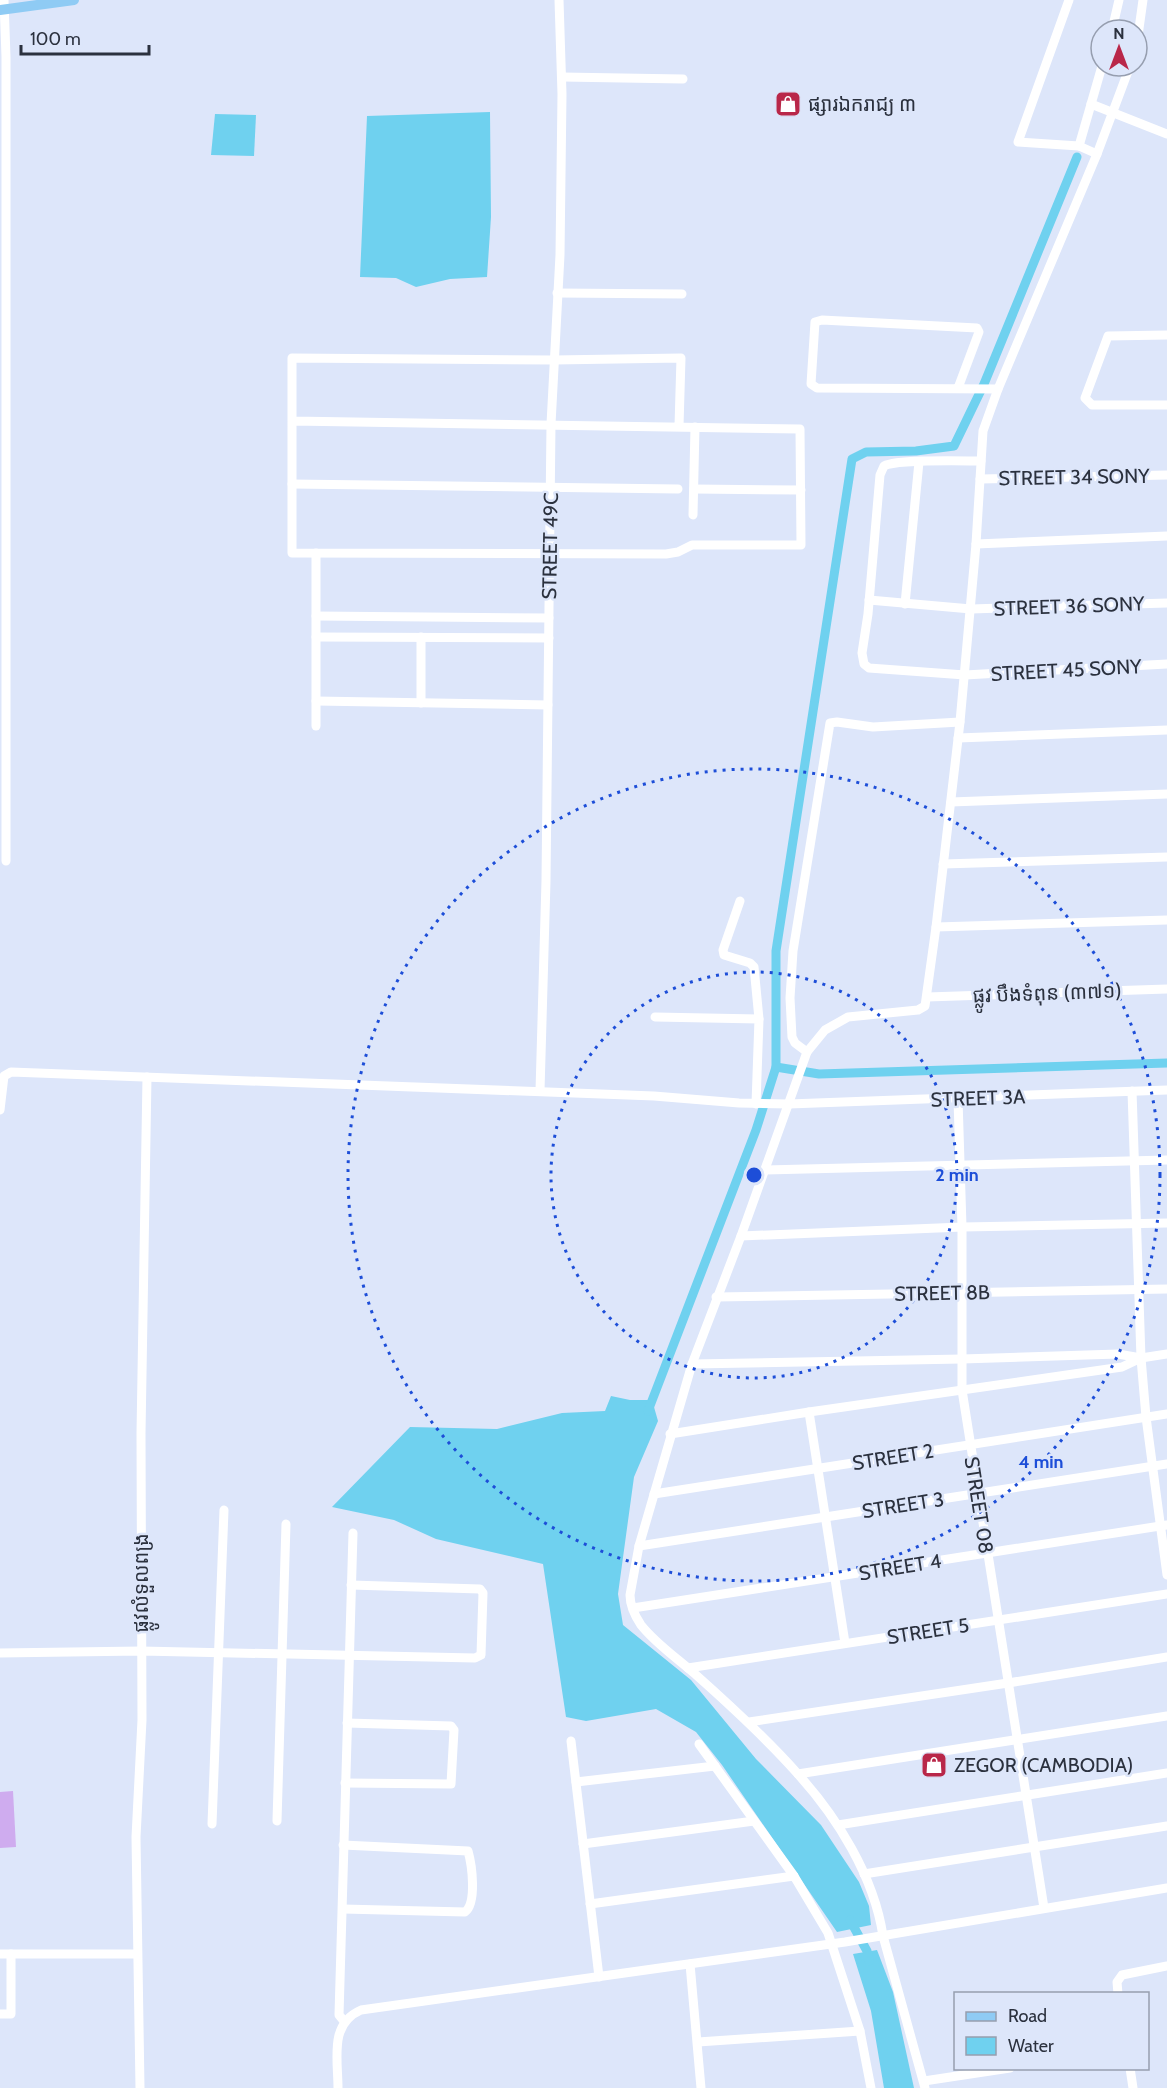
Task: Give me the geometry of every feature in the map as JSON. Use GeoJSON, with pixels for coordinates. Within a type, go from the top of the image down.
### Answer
{"type":"FeatureCollection","features":[{"type":"Feature","properties":{"kind":"main road"},"geometry":{"type":"LineString","coordinates":[[3,7],[75,0]]}},
{"type":"Feature","properties":{"kind":"street","name":"STREET 49C"},"geometry":{"type":"LineString","coordinates":[[540,1091],[551,424],[560,255],[562,77],[559,0]]}},
{"type":"Feature","properties":{"kind":"street"},"geometry":{"type":"LineString","coordinates":[[1070,0],[1018,142],[1079,146],[1097,154]]}},
{"type":"Feature","properties":{"kind":"street"},"geometry":{"type":"LineString","coordinates":[[1115,18],[1119,0]]}},
{"type":"Feature","properties":{"kind":"street"},"geometry":{"type":"LineString","coordinates":[[1140,18],[1143,0]]}},
{"type":"Feature","properties":{"kind":"street"},"geometry":{"type":"LineString","coordinates":[[3,7],[6,861]]}},
{"type":"Feature","properties":{"kind":"street"},"geometry":{"type":"LineString","coordinates":[[562,77],[683,79]]}},
{"type":"Feature","properties":{"kind":"street"},"geometry":{"type":"LineString","coordinates":[[1079,146],[1099,78]]}},
{"type":"Feature","properties":{"kind":"street"},"geometry":{"type":"LineString","coordinates":[[1001,2070],[925,2085],[883,1936],[880,1915],[864,1874],[838,1825],[798,1774],[749,1722],[655,1641],[641,1624],[633,1608],[630,1595],[639,1546],[692,1364],[807,1052],[817,1037],[834,1023],[848,1017],[918,1010],[925,1006],[965,675],[983,430],[995,389],[1097,154],[1125,78]]}},
{"type":"Feature","properties":{"kind":"street"},"geometry":{"type":"LineString","coordinates":[[1091,104],[1167,134]]}},
{"type":"Feature","properties":{"kind":"street"},"geometry":{"type":"LineString","coordinates":[[557,293],[682,294]]}},
{"type":"Feature","properties":{"kind":"street"},"geometry":{"type":"LineString","coordinates":[[961,388],[979,332],[977,328],[822,320],[815,322],[812,384],[817,388],[995,389]]}},
{"type":"Feature","properties":{"kind":"street"},"geometry":{"type":"LineString","coordinates":[[1167,335],[1108,336],[1085,398],[1092,405],[1167,405]]}},
{"type":"Feature","properties":{"kind":"street"},"geometry":{"type":"LineString","coordinates":[[292,421],[800,429],[801,543],[799,546],[692,545],[678,552],[666,554],[292,553],[292,484],[292,421],[292,358],[554,360],[681,358],[679,426]]}},
{"type":"Feature","properties":{"kind":"street"},"geometry":{"type":"LineString","coordinates":[[693,515],[695,427]]}},
{"type":"Feature","properties":{"kind":"street"},"geometry":{"type":"LineString","coordinates":[[869,600],[880,475],[884,466],[919,462],[981,461]]}},
{"type":"Feature","properties":{"kind":"street"},"geometry":{"type":"LineString","coordinates":[[905,604],[919,462]]}},
{"type":"Feature","properties":{"kind":"street","name":"STREET 34 SONY"},"geometry":{"type":"LineString","coordinates":[[980,479],[1167,475]]}},
{"type":"Feature","properties":{"kind":"street"},"geometry":{"type":"LineString","coordinates":[[292,484],[678,489]]}},
{"type":"Feature","properties":{"kind":"street"},"geometry":{"type":"LineString","coordinates":[[694,489],[801,489]]}},
{"type":"Feature","properties":{"kind":"street"},"geometry":{"type":"LineString","coordinates":[[976,544],[1167,536]]}},
{"type":"Feature","properties":{"kind":"street"},"geometry":{"type":"LineString","coordinates":[[316,553],[316,726]]}},
{"type":"Feature","properties":{"kind":"street","name":"STREET 36 SONY"},"geometry":{"type":"LineString","coordinates":[[869,600],[971,609],[1167,603]]}},
{"type":"Feature","properties":{"kind":"street","name":"STREET 45 SONY"},"geometry":{"type":"LineString","coordinates":[[869,600],[862,653],[864,664],[869,669],[965,675],[1167,664]]}},
{"type":"Feature","properties":{"kind":"street"},"geometry":{"type":"LineString","coordinates":[[316,616],[549,618]]}},
{"type":"Feature","properties":{"kind":"street"},"geometry":{"type":"LineString","coordinates":[[413,617],[421,638],[421,703]]}},
{"type":"Feature","properties":{"kind":"street"},"geometry":{"type":"LineString","coordinates":[[421,638],[431,617]]}},
{"type":"Feature","properties":{"kind":"street"},"geometry":{"type":"LineString","coordinates":[[316,637],[549,638]]}},
{"type":"Feature","properties":{"kind":"street"},"geometry":{"type":"LineString","coordinates":[[316,701],[548,705]]}},
{"type":"Feature","properties":{"kind":"street"},"geometry":{"type":"LineString","coordinates":[[807,1052],[792,1037],[790,998],[792,963],[830,723],[873,727],[960,722]]}},
{"type":"Feature","properties":{"kind":"street"},"geometry":{"type":"LineString","coordinates":[[958,738],[1167,730]]}},
{"type":"Feature","properties":{"kind":"street"},"geometry":{"type":"LineString","coordinates":[[951,802],[1167,794]]}},
{"type":"Feature","properties":{"kind":"street"},"geometry":{"type":"LineString","coordinates":[[943,864],[1167,857]]}},
{"type":"Feature","properties":{"kind":"street"},"geometry":{"type":"LineString","coordinates":[[740,901],[723,950],[724,955],[750,963],[754,967],[759,1019],[757,1104]]}},
{"type":"Feature","properties":{"kind":"street"},"geometry":{"type":"LineString","coordinates":[[936,927],[1167,920]]}},
{"type":"Feature","properties":{"kind":"street","name":"ផ្លូវ បឹងទំពុន (៣៧១)"},"geometry":{"type":"LineString","coordinates":[[927,997],[1167,989]]}},
{"type":"Feature","properties":{"kind":"street"},"geometry":{"type":"LineString","coordinates":[[656,1017],[759,1019]]}},
{"type":"Feature","properties":{"kind":"street","name":"STREET 3A"},"geometry":{"type":"LineString","coordinates":[[0,1110],[4,1076],[8,1072],[540,1091],[654,1096],[757,1104],[958,1099],[1167,1090]]}},
{"type":"Feature","properties":{"kind":"street","name":"ផ្លូវលំទួលពង្រ"},"geometry":{"type":"LineString","coordinates":[[140,2088],[136,1837],[142,1720],[141,1433],[147,1077]]}},
{"type":"Feature","properties":{"kind":"street"},"geometry":{"type":"LineString","coordinates":[[1132,1091],[1141,1358],[1146,1417],[1163,1526],[1167,1575]]}},
{"type":"Feature","properties":{"kind":"street","name":"STREET 08"},"geometry":{"type":"LineString","coordinates":[[958,1099],[962,1227],[962,1390],[1044,1908]]}},
{"type":"Feature","properties":{"kind":"street"},"geometry":{"type":"LineString","coordinates":[[765,1170],[1167,1160]]}},
{"type":"Feature","properties":{"kind":"street"},"geometry":{"type":"LineString","coordinates":[[741,1236],[962,1227],[1167,1223]]}},
{"type":"Feature","properties":{"kind":"street","name":"STREET 8B"},"geometry":{"type":"LineString","coordinates":[[716,1298],[1167,1289]]}},
{"type":"Feature","properties":{"kind":"street"},"geometry":{"type":"LineString","coordinates":[[692,1364],[1118,1354],[1141,1358]]}},
{"type":"Feature","properties":{"kind":"street"},"geometry":{"type":"LineString","coordinates":[[670,1434],[1122,1367],[1141,1358],[1167,1354]]}},
{"type":"Feature","properties":{"kind":"street"},"geometry":{"type":"LineString","coordinates":[[809,1412],[845,1643]]}},
{"type":"Feature","properties":{"kind":"street","name":"STREET 2"},"geometry":{"type":"LineString","coordinates":[[654,1494],[1167,1414]]}},
{"type":"Feature","properties":{"kind":"street","name":"STREET 3"},"geometry":{"type":"LineString","coordinates":[[639,1546],[1167,1464]]}},
{"type":"Feature","properties":{"kind":"street"},"geometry":{"type":"LineString","coordinates":[[212,1824],[224,1510]]}},
{"type":"Feature","properties":{"kind":"street"},"geometry":{"type":"LineString","coordinates":[[277,1821],[286,1524]]}},
{"type":"Feature","properties":{"kind":"street","name":"STREET 4"},"geometry":{"type":"LineString","coordinates":[[633,1608],[1163,1526]]}},
{"type":"Feature","properties":{"kind":"street"},"geometry":{"type":"LineString","coordinates":[[344,2021],[339,2015],[352,1533]]}},
{"type":"Feature","properties":{"kind":"street"},"geometry":{"type":"LineString","coordinates":[[0,1653],[141,1651],[349,1656],[478,1657],[481,1655],[483,1593],[476,1588],[351,1585]]}},
{"type":"Feature","properties":{"kind":"street","name":"STREET 5"},"geometry":{"type":"LineString","coordinates":[[688,1668],[1167,1594]]}},
{"type":"Feature","properties":{"kind":"street"},"geometry":{"type":"LineString","coordinates":[[749,1722],[1167,1657]]}},
{"type":"Feature","properties":{"kind":"street"},"geometry":{"type":"LineString","coordinates":[[798,1774],[1167,1716]]}},
{"type":"Feature","properties":{"kind":"street"},"geometry":{"type":"LineString","coordinates":[[345,1783],[451,1784],[454,1730],[451,1726],[347,1724]]}},
{"type":"Feature","properties":{"kind":"street"},"geometry":{"type":"LineString","coordinates":[[571,1741],[599,1977]]}},
{"type":"Feature","properties":{"kind":"street"},"geometry":{"type":"LineString","coordinates":[[699,1744],[794,1876],[833,1944],[860,2031],[871,2088]]}},
{"type":"Feature","properties":{"kind":"street"},"geometry":{"type":"LineString","coordinates":[[576,1782],[715,1766]]}},
{"type":"Feature","properties":{"kind":"street"},"geometry":{"type":"LineString","coordinates":[[838,1825],[1167,1773]]}},
{"type":"Feature","properties":{"kind":"street"},"geometry":{"type":"LineString","coordinates":[[583,1844],[754,1821]]}},
{"type":"Feature","properties":{"kind":"street"},"geometry":{"type":"LineString","coordinates":[[864,1874],[1167,1826]]}},
{"type":"Feature","properties":{"kind":"street"},"geometry":{"type":"LineString","coordinates":[[343,1910],[465,1912],[473,1897],[469,1853],[465,1850],[344,1845]]}},
{"type":"Feature","properties":{"kind":"street"},"geometry":{"type":"LineString","coordinates":[[590,1904],[794,1876]]}},
{"type":"Feature","properties":{"kind":"street"},"geometry":{"type":"LineString","coordinates":[[338,2088],[338,2038],[344,2021],[351,2014],[361,2010],[833,1944],[1167,1888]]}},
{"type":"Feature","properties":{"kind":"street"},"geometry":{"type":"LineString","coordinates":[[0,1954],[137,1954]]}},
{"type":"Feature","properties":{"kind":"street"},"geometry":{"type":"LineString","coordinates":[[0,2014],[11,2014],[11,1954]]}},
{"type":"Feature","properties":{"kind":"street"},"geometry":{"type":"LineString","coordinates":[[690,1964],[701,2088]]}},
{"type":"Feature","properties":{"kind":"street"},"geometry":{"type":"LineString","coordinates":[[1118,1992],[1117,1982],[1122,1975],[1167,1966]]}},
{"type":"Feature","properties":{"kind":"street"},"geometry":{"type":"LineString","coordinates":[[698,2042],[860,2031]]}},
{"type":"Feature","properties":{"kind":"street"},"geometry":{"type":"LineString","coordinates":[[1130,2070],[1133,2088]]}},
{"type":"Feature","properties":{"kind":"shaded area"},"geometry":{"type":"Polygon","coordinates":[[[13,1791],[16,1847],[0,1848],[0,1792],[13,1791]]]}},
{"type":"Feature","properties":{"kind":"water"},"geometry":{"type":"Polygon","coordinates":[[[490,112],[491,217],[487,277],[450,279],[416,287],[396,278],[360,277],[367,116],[490,112]]]}},
{"type":"Feature","properties":{"kind":"water"},"geometry":{"type":"Polygon","coordinates":[[[215,114],[256,115],[254,156],[211,155],[215,114]]]}},
{"type":"Feature","properties":{"kind":"water"},"geometry":{"type":"Polygon","coordinates":[[[611,1396],[630,1400],[652,1400],[658,1421],[634,1477],[618,1594],[623,1625],[691,1680],[756,1759],[821,1825],[859,1882],[869,1906],[871,1925],[837,1932],[722,1765],[696,1732],[656,1709],[586,1721],[566,1717],[543,1564],[436,1539],[394,1520],[332,1507],[410,1427],[497,1429],[562,1413],[605,1411],[611,1396]]]}},
{"type":"Feature","properties":{"kind":"water"},"geometry":{"type":"Polygon","coordinates":[[[877,1950],[893,1992],[914,2088],[884,2088],[871,2011],[853,1954],[877,1950]]]}},
{"type":"Feature","properties":{"kind":"waterway"},"geometry":{"type":"LineString","coordinates":[[648,1411],[756,1130],[776,1067],[776,951],[852,459],[866,452],[916,451],[954,446],[984,384],[1077,157]]}},
{"type":"Feature","properties":{"kind":"waterway"},"geometry":{"type":"LineString","coordinates":[[776,1067],[819,1074],[1167,1063]]}},
{"type":"Feature","properties":{"kind":"waterway"},"geometry":{"type":"LineString","coordinates":[[850,1920],[867,1951],[869,1961]]}},
{"type":"Feature","properties":{"kind":"place","name":"ផ្សារឯករាជ្យ ៣"},"geometry":{"type":"Point","coordinates":[788,104]}},
{"type":"Feature","properties":{"kind":"place","name":"ZEGOR (CAMBODIA)"},"geometry":{"type":"Point","coordinates":[934,1765]}}]}
